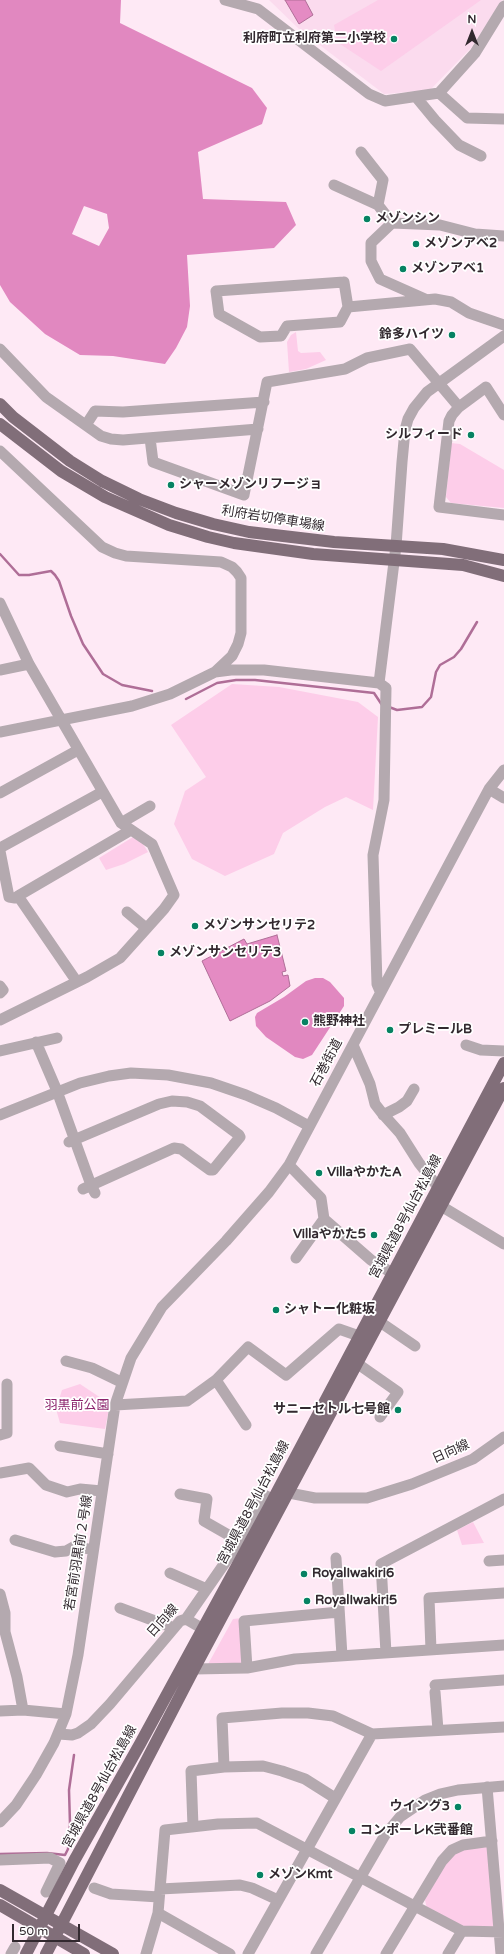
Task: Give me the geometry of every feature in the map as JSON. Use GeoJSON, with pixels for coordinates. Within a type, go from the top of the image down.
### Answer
{"type":"FeatureCollection","features":[{"type":"Feature","properties":{"kind":"main road","name":"利府岩切停車場線"},"geometry":{"type":"LineString","coordinates":[[0,404],[13,417],[70,461],[102,481],[139,499],[176,513],[213,524],[249,532],[334,542],[450,550],[504,560]]}},
{"type":"Feature","properties":{"kind":"main road"},"geometry":{"type":"LineString","coordinates":[[0,424],[61,471],[105,497],[169,526],[208,537],[270,549],[313,554],[463,565],[504,576]]}},
{"type":"Feature","properties":{"kind":"main road","name":"宮城県道8号仙台松島線"},"geometry":{"type":"LineString","coordinates":[[281,1499],[359,1336],[504,1064]]}},
{"type":"Feature","properties":{"kind":"main road","name":"宮城県道8号仙台松島線"},"geometry":{"type":"LineString","coordinates":[[26,1954],[46,1915],[208,1632],[281,1499],[358,1364],[504,1088]]}},
{"type":"Feature","properties":{"kind":"main road","name":"宮城県道8号仙台松島線"},"geometry":{"type":"LineString","coordinates":[[46,1954],[194,1669],[208,1632]]}},
{"type":"Feature","properties":{"kind":"main road"},"geometry":{"type":"LineString","coordinates":[[0,1890],[113,1954]]}},
{"type":"Feature","properties":{"kind":"main road"},"geometry":{"type":"LineString","coordinates":[[0,1905],[84,1954]]}},
{"type":"Feature","properties":{"kind":"street"},"geometry":{"type":"LineString","coordinates":[[225,0],[258,10],[369,94],[385,101],[439,93],[475,53],[504,6]]}},
{"type":"Feature","properties":{"kind":"street"},"geometry":{"type":"LineString","coordinates":[[439,93],[467,118],[504,119]]}},
{"type":"Feature","properties":{"kind":"street"},"geometry":{"type":"LineString","coordinates":[[416,97],[459,145],[481,156]]}},
{"type":"Feature","properties":{"kind":"street"},"geometry":{"type":"LineString","coordinates":[[361,152],[382,180],[378,205]]}},
{"type":"Feature","properties":{"kind":"street"},"geometry":{"type":"LineString","coordinates":[[334,185],[378,205],[392,223]]}},
{"type":"Feature","properties":{"kind":"street"},"geometry":{"type":"LineString","coordinates":[[426,299],[380,279],[371,261],[371,243],[392,223],[440,225],[475,234],[504,236]]}},
{"type":"Feature","properties":{"kind":"street"},"geometry":{"type":"LineString","coordinates":[[344,282],[348,307],[340,322],[287,326],[280,336],[260,337],[219,314],[216,291],[344,282]]}},
{"type":"Feature","properties":{"kind":"street"},"geometry":{"type":"LineString","coordinates":[[348,307],[435,299],[451,302],[468,313],[504,326]]}},
{"type":"Feature","properties":{"kind":"street"},"geometry":{"type":"LineString","coordinates":[[379,683],[396,546],[405,430],[414,408],[427,392],[504,336]]}},
{"type":"Feature","properties":{"kind":"street"},"geometry":{"type":"LineString","coordinates":[[0,349],[46,396],[100,436],[123,440],[258,429]]}},
{"type":"Feature","properties":{"kind":"street"},"geometry":{"type":"LineString","coordinates":[[150,438],[153,462],[244,494],[267,382],[345,369],[367,358],[410,349],[458,407]]}},
{"type":"Feature","properties":{"kind":"street"},"geometry":{"type":"LineString","coordinates":[[502,408],[486,387],[458,407],[449,421],[440,507],[504,515]]}},
{"type":"Feature","properties":{"kind":"street"},"geometry":{"type":"LineString","coordinates":[[86,425],[95,411],[123,412],[264,402]]}},
{"type":"Feature","properties":{"kind":"street"},"geometry":{"type":"LineString","coordinates":[[0,451],[102,547],[126,556],[221,562],[232,567],[237,572],[241,578],[241,633],[238,644],[232,656],[215,672]]}},
{"type":"Feature","properties":{"kind":"street"},"geometry":{"type":"LineString","coordinates":[[0,1020],[77,982],[120,958],[164,909],[174,895],[152,844],[120,823],[60,720],[2,610]]}},
{"type":"Feature","properties":{"kind":"street"},"geometry":{"type":"LineString","coordinates":[[0,670],[30,664]]}},
{"type":"Feature","properties":{"kind":"street"},"geometry":{"type":"LineString","coordinates":[[0,732],[151,701],[215,672],[246,669],[264,670],[379,683],[386,688],[384,806],[373,854],[377,984],[380,991]]}},
{"type":"Feature","properties":{"kind":"street"},"geometry":{"type":"LineString","coordinates":[[0,793],[78,750]]}},
{"type":"Feature","properties":{"kind":"street","name":"石巻街道"},"geometry":{"type":"LineString","coordinates":[[181,1286],[240,1225],[269,1192],[289,1165],[380,991],[489,789],[504,770]]}},
{"type":"Feature","properties":{"kind":"street"},"geometry":{"type":"LineString","coordinates":[[489,789],[504,798]]}},
{"type":"Feature","properties":{"kind":"street"},"geometry":{"type":"LineString","coordinates":[[102,792],[0,850],[9,897],[14,898],[18,896],[131,830]]}},
{"type":"Feature","properties":{"kind":"street"},"geometry":{"type":"LineString","coordinates":[[120,823],[150,806]]}},
{"type":"Feature","properties":{"kind":"street"},"geometry":{"type":"LineString","coordinates":[[18,896],[77,982]]}},
{"type":"Feature","properties":{"kind":"street"},"geometry":{"type":"LineString","coordinates":[[127,912],[146,928]]}},
{"type":"Feature","properties":{"kind":"street"},"geometry":{"type":"LineString","coordinates":[[0,986],[3,990],[0,993]]}},
{"type":"Feature","properties":{"kind":"street"},"geometry":{"type":"LineString","coordinates":[[0,1051],[57,1038]]}},
{"type":"Feature","properties":{"kind":"street"},"geometry":{"type":"LineString","coordinates":[[36,1042],[58,1091],[72,1140],[89,1189],[174,1148],[181,1149],[210,1170],[213,1170],[240,1137],[200,1106],[187,1102],[172,1101],[159,1104],[72,1140]]}},
{"type":"Feature","properties":{"kind":"street"},"geometry":{"type":"LineString","coordinates":[[353,1045],[370,1084],[375,1104],[400,1133],[419,1163],[438,1187]]}},
{"type":"Feature","properties":{"kind":"street"},"geometry":{"type":"LineString","coordinates":[[466,1045],[481,1050],[504,1051]]}},
{"type":"Feature","properties":{"kind":"street"},"geometry":{"type":"LineString","coordinates":[[0,1115],[80,1083],[109,1076],[132,1073],[168,1075],[211,1083],[246,1095],[276,1108],[309,1126]]}},
{"type":"Feature","properties":{"kind":"street"},"geometry":{"type":"LineString","coordinates":[[384,1115],[407,1101],[414,1089]]}},
{"type":"Feature","properties":{"kind":"street"},"geometry":{"type":"LineString","coordinates":[[289,1165],[321,1198],[324,1219],[371,1260],[392,1273]]}},
{"type":"Feature","properties":{"kind":"street"},"geometry":{"type":"LineString","coordinates":[[441,1206],[504,1244]]}},
{"type":"Feature","properties":{"kind":"street"},"geometry":{"type":"LineString","coordinates":[[296,1258],[324,1219]]}},
{"type":"Feature","properties":{"kind":"street","name":"若宮前羽黒前２号線"},"geometry":{"type":"LineString","coordinates":[[0,1822],[16,1805],[36,1775],[58,1734],[66,1714],[78,1655],[115,1405],[122,1382],[132,1358],[146,1331],[162,1307],[181,1286]]}},
{"type":"Feature","properties":{"kind":"street"},"geometry":{"type":"LineString","coordinates":[[380,1322],[415,1346]]}},
{"type":"Feature","properties":{"kind":"street"},"geometry":{"type":"LineString","coordinates":[[115,1405],[187,1401],[216,1380],[248,1347],[286,1375],[339,1329],[359,1336]]}},
{"type":"Feature","properties":{"kind":"street"},"geometry":{"type":"LineString","coordinates":[[66,1361],[92,1368],[122,1382]]}},
{"type":"Feature","properties":{"kind":"street"},"geometry":{"type":"LineString","coordinates":[[358,1364],[398,1392],[380,1417]]}},
{"type":"Feature","properties":{"kind":"street"},"geometry":{"type":"LineString","coordinates":[[216,1380],[246,1425]]}},
{"type":"Feature","properties":{"kind":"street"},"geometry":{"type":"LineString","coordinates":[[0,1435],[6,1435],[7,1433],[5,1388]]}},
{"type":"Feature","properties":{"kind":"street","name":"日向線"},"geometry":{"type":"LineString","coordinates":[[58,1734],[72,1735],[78,1733],[90,1724],[110,1704],[180,1621],[186,1619],[239,1540],[264,1495],[281,1499],[367,1498],[412,1484],[473,1459],[504,1438]]}},
{"type":"Feature","properties":{"kind":"street"},"geometry":{"type":"LineString","coordinates":[[60,1446],[108,1454]]}},
{"type":"Feature","properties":{"kind":"street"},"geometry":{"type":"LineString","coordinates":[[0,1473],[29,1468],[46,1485],[67,1492],[80,1489],[102,1491]]}},
{"type":"Feature","properties":{"kind":"street"},"geometry":{"type":"LineString","coordinates":[[180,1494],[206,1499],[204,1521],[239,1540]]}},
{"type":"Feature","properties":{"kind":"street"},"geometry":{"type":"LineString","coordinates":[[386,1653],[381,1564],[504,1499]]}},
{"type":"Feature","properties":{"kind":"street"},"geometry":{"type":"LineString","coordinates":[[15,1540],[55,1552],[66,1551],[75,1546],[93,1550]]}},
{"type":"Feature","properties":{"kind":"street"},"geometry":{"type":"LineString","coordinates":[[336,1558],[342,1656]]}},
{"type":"Feature","properties":{"kind":"street"},"geometry":{"type":"LineString","coordinates":[[489,1561],[504,1560]]}},
{"type":"Feature","properties":{"kind":"street"},"geometry":{"type":"LineString","coordinates":[[170,1573],[207,1589]]}},
{"type":"Feature","properties":{"kind":"street"},"geometry":{"type":"LineString","coordinates":[[431,1650],[429,1598],[504,1593]]}},
{"type":"Feature","properties":{"kind":"street"},"geometry":{"type":"LineString","coordinates":[[0,1594],[5,1613],[5,1632],[17,1677],[23,1710]]}},
{"type":"Feature","properties":{"kind":"street"},"geometry":{"type":"LineString","coordinates":[[120,1608],[174,1628]]}},
{"type":"Feature","properties":{"kind":"street"},"geometry":{"type":"LineString","coordinates":[[248,1668],[244,1621],[339,1612]]}},
{"type":"Feature","properties":{"kind":"street"},"geometry":{"type":"LineString","coordinates":[[186,1619],[208,1632]]}},
{"type":"Feature","properties":{"kind":"street"},"geometry":{"type":"LineString","coordinates":[[194,1669],[248,1668],[295,1659],[504,1644]]}},
{"type":"Feature","properties":{"kind":"street"},"geometry":{"type":"LineString","coordinates":[[438,1730],[435,1689],[504,1680]]}},
{"type":"Feature","properties":{"kind":"street"},"geometry":{"type":"LineString","coordinates":[[0,1711],[23,1710],[66,1714]]}},
{"type":"Feature","properties":{"kind":"street"},"geometry":{"type":"LineString","coordinates":[[224,1767],[222,1718],[282,1713],[308,1713],[333,1716],[372,1734],[504,1727]]}},
{"type":"Feature","properties":{"kind":"street"},"geometry":{"type":"LineString","coordinates":[[248,1954],[372,1734]]}},
{"type":"Feature","properties":{"kind":"street"},"geometry":{"type":"LineString","coordinates":[[193,1827],[191,1770],[263,1766],[305,1779],[335,1798]]}},
{"type":"Feature","properties":{"kind":"street"},"geometry":{"type":"LineString","coordinates":[[316,1954],[386,1834],[400,1817],[413,1808],[440,1794],[458,1790],[504,1786]]}},
{"type":"Feature","properties":{"kind":"street"},"geometry":{"type":"LineString","coordinates":[[487,1787],[502,1933],[501,1954]]}},
{"type":"Feature","properties":{"kind":"street"},"geometry":{"type":"LineString","coordinates":[[146,1954],[158,1913],[165,1830],[256,1823],[462,1931],[502,1933]]}},
{"type":"Feature","properties":{"kind":"street"},"geometry":{"type":"LineString","coordinates":[[386,1954],[416,1907],[442,1861],[452,1850],[463,1845],[492,1842]]}},
{"type":"Feature","properties":{"kind":"street"},"geometry":{"type":"LineString","coordinates":[[0,1860],[50,1858],[60,1863],[46,1892]]}},
{"type":"Feature","properties":{"kind":"street"},"geometry":{"type":"LineString","coordinates":[[94,1888],[112,1894],[160,1893],[240,1885],[252,1888],[278,1900]]}},
{"type":"Feature","properties":{"kind":"street"},"geometry":{"type":"LineString","coordinates":[[158,1913],[230,1954]]}},
{"type":"Feature","properties":{"kind":"street"},"geometry":{"type":"LineString","coordinates":[[448,1954],[462,1931]]}},
{"type":"Feature","properties":{"kind":"shaded area"},"geometry":{"type":"Polygon","coordinates":[[[0,0],[121,0],[120,23],[252,88],[267,108],[262,124],[198,152],[203,199],[286,202],[296,225],[274,248],[187,255],[190,306],[187,327],[176,348],[165,364],[113,356],[80,355],[45,334],[10,302],[0,285],[0,0]],[[84,206],[72,234],[99,246],[109,228],[107,214],[84,206]]]}},
{"type":"Feature","properties":{"kind":"shaded area","name":"利府町立利府第二小学校"},"geometry":{"type":"Polygon","coordinates":[[[269,0],[502,0],[471,48],[430,90],[384,94],[300,30],[269,0]]]}},
{"type":"Feature","properties":{"kind":"shaded area"},"geometry":{"type":"Polygon","coordinates":[[[285,0],[305,0],[313,15],[299,24],[285,0]]]}},
{"type":"Feature","properties":{"kind":"shaded area"},"geometry":{"type":"Polygon","coordinates":[[[277,935],[286,971],[282,972],[283,976],[288,975],[290,986],[270,1001],[230,1021],[202,961],[244,939],[247,944],[277,935]]]}},
{"type":"Feature","properties":{"kind":"shaded area"},"geometry":{"type":"Polygon","coordinates":[[[315,978],[323,978],[330,982],[344,998],[344,1006],[312,1055],[303,1059],[295,1057],[266,1037],[256,1026],[255,1017],[257,1013],[284,997],[306,981],[315,978]]]}},
{"type":"Feature","properties":{"kind":"green space"},"geometry":{"type":"Polygon","coordinates":[[[378,0],[481,0],[381,71],[337,42],[334,25],[378,0]]]}},
{"type":"Feature","properties":{"kind":"green space"},"geometry":{"type":"Polygon","coordinates":[[[296,332],[298,351],[301,353],[320,352],[326,360],[306,369],[289,372],[287,342],[291,335],[296,332]]]}},
{"type":"Feature","properties":{"kind":"green space"},"geometry":{"type":"Polygon","coordinates":[[[451,443],[460,444],[504,470],[504,508],[451,503],[446,497],[451,443]]]}},
{"type":"Feature","properties":{"kind":"green space"},"geometry":{"type":"Polygon","coordinates":[[[232,684],[279,687],[358,702],[378,717],[373,810],[346,797],[325,807],[283,833],[274,854],[225,876],[192,859],[174,824],[185,791],[206,777],[171,725],[232,684]]]}},
{"type":"Feature","properties":{"kind":"green space"},"geometry":{"type":"Polygon","coordinates":[[[133,837],[143,844],[148,852],[124,864],[106,870],[99,858],[133,837]]]}},
{"type":"Feature","properties":{"kind":"green space","name":"羽黒前公園"},"geometry":{"type":"Polygon","coordinates":[[[80,1384],[110,1404],[105,1429],[60,1423],[56,1409],[62,1390],[80,1384]]]}},
{"type":"Feature","properties":{"kind":"green space"},"geometry":{"type":"Polygon","coordinates":[[[473,1522],[484,1543],[462,1545],[457,1530],[473,1522]]]}},
{"type":"Feature","properties":{"kind":"green space"},"geometry":{"type":"Polygon","coordinates":[[[242,1618],[245,1666],[207,1666],[233,1619],[242,1618]]]}},
{"type":"Feature","properties":{"kind":"green space"},"geometry":{"type":"Polygon","coordinates":[[[489,1847],[497,1927],[462,1927],[427,1909],[425,1900],[445,1864],[453,1855],[467,1848],[489,1847]]]}},
{"type":"Feature","properties":{"kind":"waterway"},"geometry":{"type":"LineString","coordinates":[[0,554],[19,575],[29,575],[51,571],[59,581],[71,616],[83,644],[103,674],[122,685],[152,691]]}},
{"type":"Feature","properties":{"kind":"waterway"},"geometry":{"type":"LineString","coordinates":[[389,707],[397,710],[422,707],[431,697],[436,672],[440,665],[454,657],[461,649],[477,622]]}},
{"type":"Feature","properties":{"kind":"waterway"},"geometry":{"type":"LineString","coordinates":[[186,699],[217,683],[236,680],[255,680],[374,693],[382,705]]}},
{"type":"Feature","properties":{"kind":"waterway"},"geometry":{"type":"LineString","coordinates":[[0,1854],[47,1853],[65,1855],[68,1849],[70,1824],[69,1790],[74,1755]]}},
{"type":"Feature","properties":{"kind":"place","name":"利府町立利府第二小学校"},"geometry":{"type":"Point","coordinates":[394,39]}},
{"type":"Feature","properties":{"kind":"place","name":"メゾンシン"},"geometry":{"type":"Point","coordinates":[367,219]}},
{"type":"Feature","properties":{"kind":"place","name":"メゾンアベ2"},"geometry":{"type":"Point","coordinates":[416,244]}},
{"type":"Feature","properties":{"kind":"place","name":"メゾンアベ1"},"geometry":{"type":"Point","coordinates":[403,269]}},
{"type":"Feature","properties":{"kind":"place","name":"鈴多ハイツ"},"geometry":{"type":"Point","coordinates":[452,335]}},
{"type":"Feature","properties":{"kind":"place","name":"シルフィード"},"geometry":{"type":"Point","coordinates":[471,435]}},
{"type":"Feature","properties":{"kind":"place","name":"シャーメゾンリフージョ"},"geometry":{"type":"Point","coordinates":[171,485]}},
{"type":"Feature","properties":{"kind":"place","name":"メゾンサンセリテ2"},"geometry":{"type":"Point","coordinates":[195,926]}},
{"type":"Feature","properties":{"kind":"place","name":"メゾンサンセリテ3"},"geometry":{"type":"Point","coordinates":[161,953]}},
{"type":"Feature","properties":{"kind":"place","name":"熊野神社"},"geometry":{"type":"Point","coordinates":[305,1022]}},
{"type":"Feature","properties":{"kind":"place","name":"プレミールB"},"geometry":{"type":"Point","coordinates":[390,1030]}},
{"type":"Feature","properties":{"kind":"place","name":"VillaやかたA"},"geometry":{"type":"Point","coordinates":[319,1173]}},
{"type":"Feature","properties":{"kind":"place","name":"Villaやかた5"},"geometry":{"type":"Point","coordinates":[374,1235]}},
{"type":"Feature","properties":{"kind":"place","name":"シャトー化粧坂"},"geometry":{"type":"Point","coordinates":[276,1310]}},
{"type":"Feature","properties":{"kind":"place","name":"サニーセトル七号館"},"geometry":{"type":"Point","coordinates":[398,1410]}},
{"type":"Feature","properties":{"kind":"place","name":"RoyalIwakiri6"},"geometry":{"type":"Point","coordinates":[304,1574]}},
{"type":"Feature","properties":{"kind":"place","name":"RoyalIwakiri5"},"geometry":{"type":"Point","coordinates":[307,1601]}},
{"type":"Feature","properties":{"kind":"place","name":"ウイング3"},"geometry":{"type":"Point","coordinates":[458,1807]}},
{"type":"Feature","properties":{"kind":"place","name":"コンポーレK弐番館"},"geometry":{"type":"Point","coordinates":[352,1831]}},
{"type":"Feature","properties":{"kind":"place","name":"メゾンKmt"},"geometry":{"type":"Point","coordinates":[260,1875]}}]}
